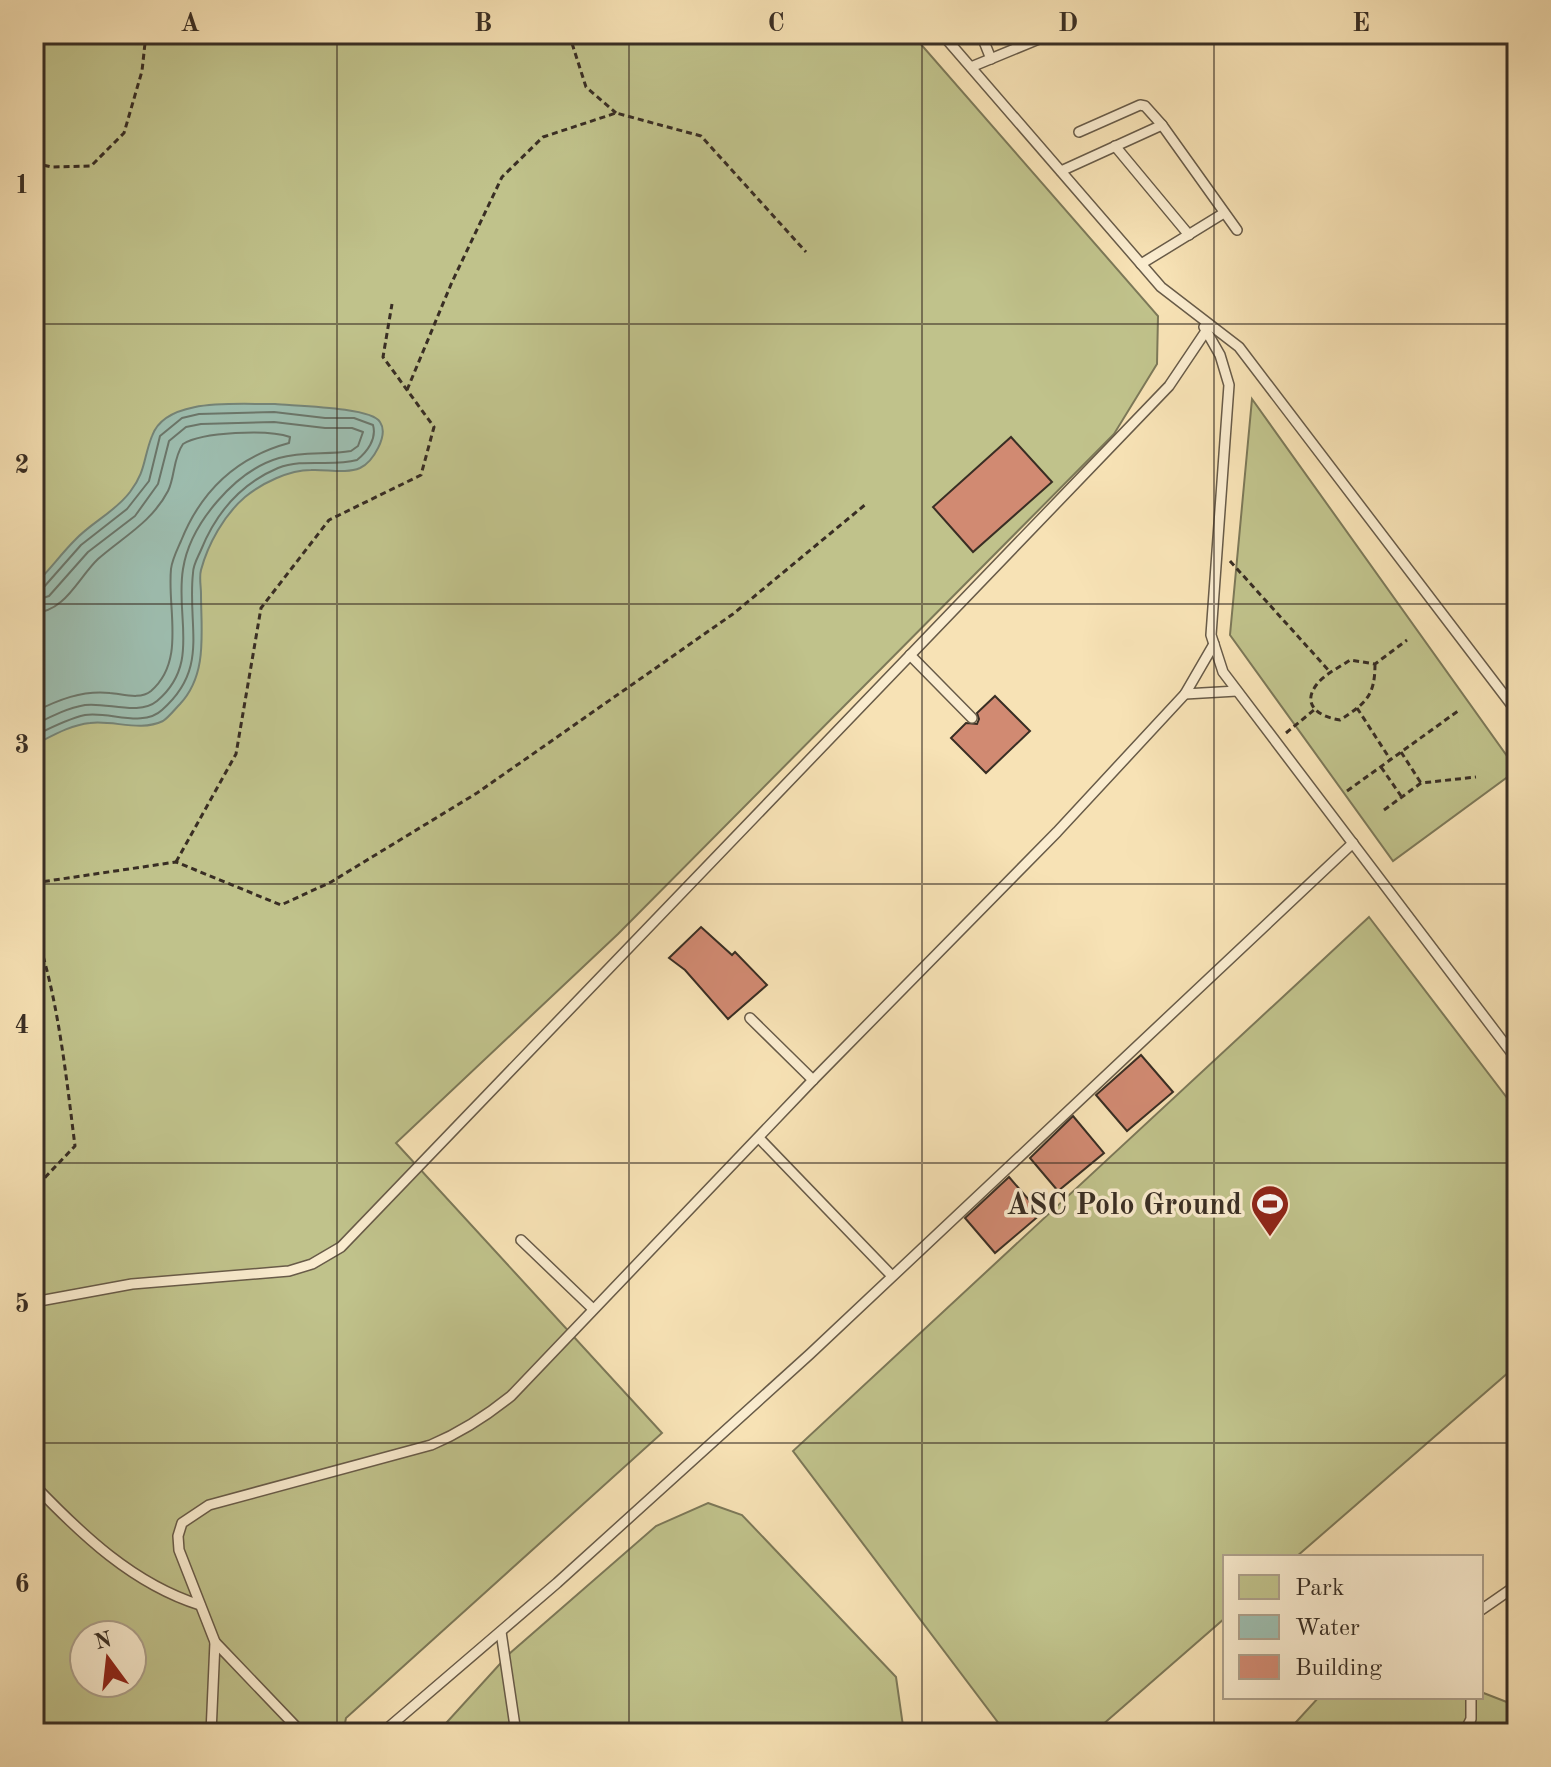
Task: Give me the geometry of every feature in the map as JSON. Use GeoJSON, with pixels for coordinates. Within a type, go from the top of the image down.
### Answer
{"type":"FeatureCollection","features":[{"type":"Feature","properties":{"kind":"lane"},"geometry":{"type":"LineString","coordinates":[[942,34],[1161,287],[1239,347],[1517,712]]}},
{"type":"Feature","properties":{"kind":"lane"},"geometry":{"type":"LineString","coordinates":[[981,34],[991,59]]}},
{"type":"Feature","properties":{"kind":"lane"},"geometry":{"type":"LineString","coordinates":[[971,67],[1051,34]]}},
{"type":"Feature","properties":{"kind":"lane"},"geometry":{"type":"LineString","coordinates":[[1079,132],[1140,105],[1145,106],[1237,230]]}},
{"type":"Feature","properties":{"kind":"lane"},"geometry":{"type":"LineString","coordinates":[[1061,171],[1162,125]]}},
{"type":"Feature","properties":{"kind":"lane"},"geometry":{"type":"LineString","coordinates":[[1115,146],[1189,235]]}},
{"type":"Feature","properties":{"kind":"lane"},"geometry":{"type":"LineString","coordinates":[[1141,264],[1224,213]]}},
{"type":"Feature","properties":{"kind":"lane"},"geometry":{"type":"LineString","coordinates":[[1199,316],[1226,369],[1229,385],[1211,635],[1223,672],[1517,1060]]}},
{"type":"Feature","properties":{"kind":"lane"},"geometry":{"type":"LineString","coordinates":[[34,1302],[132,1284],[289,1271],[312,1264],[341,1247],[1169,386],[1206,331]]}},
{"type":"Feature","properties":{"kind":"lane"},"geometry":{"type":"LineString","coordinates":[[302,1733],[215,1642],[179,1550],[178,1536],[182,1523],[209,1505],[431,1445],[464,1432],[511,1396],[813,1080],[1057,832],[1185,694],[1214,644]]}},
{"type":"Feature","properties":{"kind":"lane"},"geometry":{"type":"LineString","coordinates":[[910,655],[972,718]]}},
{"type":"Feature","properties":{"kind":"lane"},"geometry":{"type":"LineString","coordinates":[[1185,694],[1237,691]]}},
{"type":"Feature","properties":{"kind":"lane"},"geometry":{"type":"LineString","coordinates":[[382,1733],[501,1632],[892,1276],[1353,843]]}},
{"type":"Feature","properties":{"kind":"lane"},"geometry":{"type":"LineString","coordinates":[[750,1018],[813,1080]]}},
{"type":"Feature","properties":{"kind":"lane"},"geometry":{"type":"LineString","coordinates":[[759,1138],[892,1276]]}},
{"type":"Feature","properties":{"kind":"lane"},"geometry":{"type":"LineString","coordinates":[[521,1240],[593,1309]]}},
{"type":"Feature","properties":{"kind":"lane"},"geometry":{"type":"LineString","coordinates":[[34,1485],[78,1530],[150,1585],[200,1605]]}},
{"type":"Feature","properties":{"kind":"lane"},"geometry":{"type":"LineString","coordinates":[[1483,1609],[1517,1585]]}},
{"type":"Feature","properties":{"kind":"lane"},"geometry":{"type":"LineString","coordinates":[[501,1632],[516,1733]]}},
{"type":"Feature","properties":{"kind":"lane"},"geometry":{"type":"LineString","coordinates":[[211,1733],[215,1642]]}},
{"type":"Feature","properties":{"kind":"lane"},"geometry":{"type":"LineString","coordinates":[[1464,1733],[1471,1719],[1471,1699]]}},
{"type":"Feature","properties":{"kind":"path"},"geometry":{"type":"LineString","coordinates":[[34,163],[52,167],[91,166],[124,133],[142,71],[146,34]]}},
{"type":"Feature","properties":{"kind":"path"},"geometry":{"type":"LineString","coordinates":[[569,34],[586,87],[616,113],[701,136],[806,252]]}},
{"type":"Feature","properties":{"kind":"path"},"geometry":{"type":"LineString","coordinates":[[407,390],[452,282],[502,177],[543,137],[616,113]]}},
{"type":"Feature","properties":{"kind":"path"},"geometry":{"type":"LineString","coordinates":[[176,862],[236,754],[261,608],[329,520],[421,475],[434,427],[383,357],[392,304]]}},
{"type":"Feature","properties":{"kind":"path"},"geometry":{"type":"LineString","coordinates":[[34,883],[176,862],[281,905],[331,882],[477,793],[707,632],[866,504]]}},
{"type":"Feature","properties":{"kind":"path"},"geometry":{"type":"LineString","coordinates":[[1217,546],[1331,673]]}},
{"type":"Feature","properties":{"kind":"path"},"geometry":{"type":"LineString","coordinates":[[1375,664],[1373,689],[1357,708],[1340,720],[1319,715],[1314,710],[1312,700],[1316,685],[1331,673],[1350,660],[1375,664],[1407,640]]}},
{"type":"Feature","properties":{"kind":"path"},"geometry":{"type":"LineString","coordinates":[[1357,708],[1391,760]]}},
{"type":"Feature","properties":{"kind":"path"},"geometry":{"type":"LineString","coordinates":[[1275,741],[1314,710]]}},
{"type":"Feature","properties":{"kind":"path"},"geometry":{"type":"LineString","coordinates":[[1347,791],[1458,711]]}},
{"type":"Feature","properties":{"kind":"path"},"geometry":{"type":"LineString","coordinates":[[1401,752],[1421,783]]}},
{"type":"Feature","properties":{"kind":"path"},"geometry":{"type":"LineString","coordinates":[[1381,767],[1401,796]]}},
{"type":"Feature","properties":{"kind":"path"},"geometry":{"type":"LineString","coordinates":[[1384,810],[1421,783],[1476,777]]}},
{"type":"Feature","properties":{"kind":"path"},"geometry":{"type":"LineString","coordinates":[[34,928],[43,953],[66,1074],[75,1146],[34,1189]]}},
{"type":"Feature","properties":{"kind":"green space"},"geometry":{"type":"Polygon","coordinates":[[[34,34],[912,34],[1158,316],[1157,364],[1114,434],[618,934],[396,1143],[662,1433],[346,1718],[343,1733],[34,1733],[34,34]]]}},
{"type":"Feature","properties":{"kind":"green space"},"geometry":{"type":"Polygon","coordinates":[[[1252,399],[1517,770],[1393,861],[1230,635],[1252,399]]]}},
{"type":"Feature","properties":{"kind":"green space","name":"ASC Polo Ground"},"geometry":{"type":"Polygon","coordinates":[[[1369,917],[1517,1111],[1517,1365],[1298,1555],[1223,1555],[1223,1620],[1093,1733],[1006,1733],[793,1451],[1369,917]]]}},
{"type":"Feature","properties":{"kind":"green space"},"geometry":{"type":"Polygon","coordinates":[[[708,1503],[742,1515],[896,1677],[904,1733],[437,1733],[509,1654],[656,1526],[708,1503]]]}},
{"type":"Feature","properties":{"kind":"green space"},"geometry":{"type":"Polygon","coordinates":[[[1483,1693],[1517,1706],[1517,1733],[1286,1733],[1317,1699],[1483,1699],[1483,1693]]]}},
{"type":"Feature","properties":{"kind":"water"},"geometry":{"type":"Polygon","coordinates":[[[275,404],[363,413],[380,422],[381,441],[374,454],[360,468],[285,475],[252,492],[230,512],[212,540],[200,573],[202,638],[195,680],[180,704],[163,721],[145,726],[83,724],[34,745],[34,585],[75,540],[130,492],[139,478],[152,436],[160,423],[172,414],[206,405],[275,404]]]}},
{"type":"Feature","properties":{"kind":"building"},"geometry":{"type":"Polygon","coordinates":[[[1011,437],[1052,482],[973,552],[933,507],[1011,437]]]}},
{"type":"Feature","properties":{"kind":"building"},"geometry":{"type":"Polygon","coordinates":[[[995,696],[1030,731],[986,773],[951,738],[966,723],[977,724],[977,713],[995,696]]]}},
{"type":"Feature","properties":{"kind":"building"},"geometry":{"type":"Polygon","coordinates":[[[701,927],[732,955],[735,952],[767,985],[728,1019],[685,970],[669,958],[701,927]]]}},
{"type":"Feature","properties":{"kind":"building"},"geometry":{"type":"Polygon","coordinates":[[[1141,1055],[1173,1092],[1127,1131],[1096,1095],[1141,1055]]]}},
{"type":"Feature","properties":{"kind":"building"},"geometry":{"type":"Polygon","coordinates":[[[1073,1116],[1104,1153],[1058,1191],[1030,1158],[1073,1116]]]}},
{"type":"Feature","properties":{"kind":"building"},"geometry":{"type":"Polygon","coordinates":[[[1009,1177],[1041,1214],[995,1253],[965,1218],[1009,1177]]]}},
{"type":"Feature","properties":{"kind":"place","name":"ASC Polo Ground"},"geometry":{"type":"Point","coordinates":[1270,1238]}}]}
